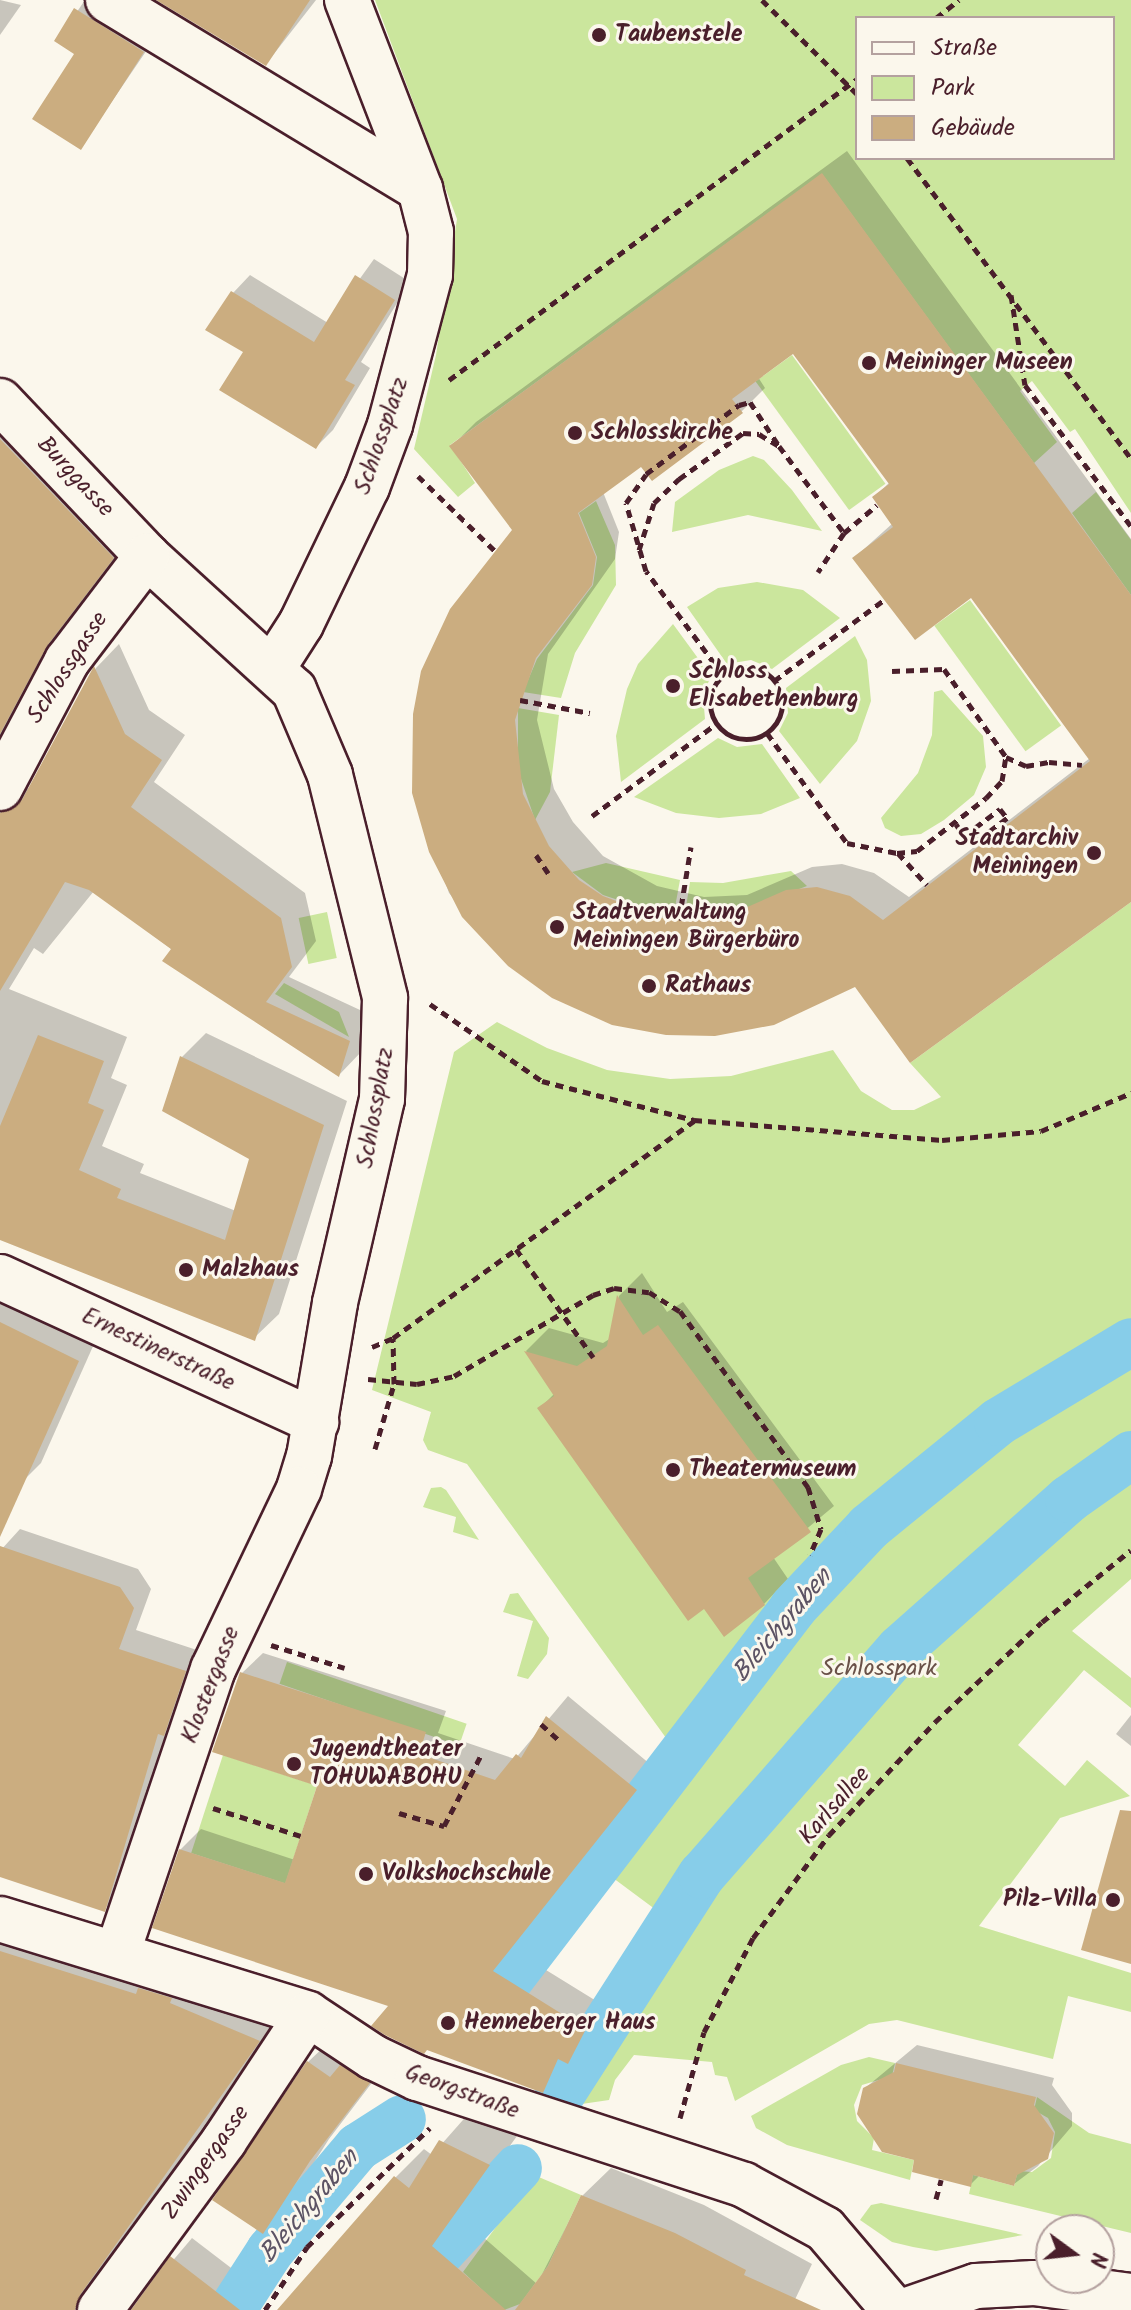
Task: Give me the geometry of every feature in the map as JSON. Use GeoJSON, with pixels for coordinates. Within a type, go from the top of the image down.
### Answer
{"type":"FeatureCollection","features":[{"type":"Feature","properties":{"kind":"street"},"geometry":{"type":"LineString","coordinates":[[108,0],[420,189]]}},
{"type":"Feature","properties":{"kind":"street","name":"Schlossplatz"},"geometry":{"type":"LineString","coordinates":[[274,666],[301,624],[367,487],[390,425],[430,275],[431,232],[420,189],[347,0]]}},
{"type":"Feature","properties":{"kind":"street","name":"Burggasse"},"geometry":{"type":"LineString","coordinates":[[0,401],[147,556]]}},
{"type":"Feature","properties":{"kind":"street","name":"Schlossplatz"},"geometry":{"type":"LineString","coordinates":[[147,556],[274,666],[294,690],[320,741],[379,965],[388,1034],[382,1099],[324,1370],[316,1422]]}},
{"type":"Feature","properties":{"kind":"street","name":"Schlossgasse"},"geometry":{"type":"LineString","coordinates":[[0,788],[67,661],[147,556]]}},
{"type":"Feature","properties":{"kind":"street","name":"Ernestinerstraße"},"geometry":{"type":"LineString","coordinates":[[0,1277],[316,1422]]}},
{"type":"Feature","properties":{"kind":"street","name":"Klostergasse"},"geometry":{"type":"LineString","coordinates":[[117,1954],[219,1657],[299,1489],[316,1422]]}},
{"type":"Feature","properties":{"kind":"street","name":"Georgstraße"},"geometry":{"type":"LineString","coordinates":[[0,1919],[308,2014],[373,2057],[432,2084],[565,2128],[668,2157],[744,2185],[811,2219],[845,2247],[894,2310]]}},
{"type":"Feature","properties":{"kind":"street","name":"Zwingergasse"},"geometry":{"type":"LineString","coordinates":[[100,2310],[224,2141],[308,2014]]}},
{"type":"Feature","properties":{"kind":"street"},"geometry":{"type":"LineString","coordinates":[[907,2310],[976,2286],[1034,2283],[1131,2296]]}},
{"type":"Feature","properties":{"kind":"path"},"geometry":{"type":"LineString","coordinates":[[762,0],[855,91]]}},
{"type":"Feature","properties":{"kind":"path"},"geometry":{"type":"LineString","coordinates":[[939,16],[959,0]]}},
{"type":"Feature","properties":{"kind":"path"},"geometry":{"type":"LineString","coordinates":[[390,425],[628,244],[855,81]]}},
{"type":"Feature","properties":{"kind":"path"},"geometry":{"type":"LineString","coordinates":[[909,160],[1011,293],[1131,458]]}},
{"type":"Feature","properties":{"kind":"path"},"geometry":{"type":"LineString","coordinates":[[1011,293],[1025,385],[1131,526]]}},
{"type":"Feature","properties":{"kind":"path"},"geometry":{"type":"LineString","coordinates":[[723,675],[646,571],[626,503],[646,474],[739,405],[750,402],[844,533]]}},
{"type":"Feature","properties":{"kind":"path"},"geometry":{"type":"LineString","coordinates":[[639,550],[654,503],[679,479],[743,433],[759,434],[779,446]]}},
{"type":"Feature","properties":{"kind":"path"},"geometry":{"type":"LineString","coordinates":[[685,434],[691,441]]}},
{"type":"Feature","properties":{"kind":"path"},"geometry":{"type":"LineString","coordinates":[[818,572],[844,533],[877,505]]}},
{"type":"Feature","properties":{"kind":"path"},"geometry":{"type":"LineString","coordinates":[[451,507],[495,551]]}},
{"type":"Feature","properties":{"kind":"path"},"geometry":{"type":"LineString","coordinates":[[774,681],[884,600]]}},
{"type":"Feature","properties":{"kind":"path"},"geometry":{"type":"LineString","coordinates":[[748,667],[774,681],[781,710],[767,733],[737,738],[716,724],[710,698],[723,675],[748,667]]}},
{"type":"Feature","properties":{"kind":"path"},"geometry":{"type":"LineString","coordinates":[[892,671],[944,669],[1006,757],[1026,766],[1049,762],[1082,765]]}},
{"type":"Feature","properties":{"kind":"path"},"geometry":{"type":"LineString","coordinates":[[520,700],[590,713]]}},
{"type":"Feature","properties":{"kind":"path"},"geometry":{"type":"LineString","coordinates":[[592,816],[716,724]]}},
{"type":"Feature","properties":{"kind":"path"},"geometry":{"type":"LineString","coordinates":[[767,733],[847,843],[897,853],[917,851],[956,824],[1002,781],[1006,757]]}},
{"type":"Feature","properties":{"kind":"path"},"geometry":{"type":"LineString","coordinates":[[956,824],[964,836],[1000,809],[1007,818],[978,840],[981,844]]}},
{"type":"Feature","properties":{"kind":"path"},"geometry":{"type":"LineString","coordinates":[[679,920],[691,847]]}},
{"type":"Feature","properties":{"kind":"path"},"geometry":{"type":"LineString","coordinates":[[897,853],[927,885]]}},
{"type":"Feature","properties":{"kind":"path"},"geometry":{"type":"LineString","coordinates":[[536,855],[548,873]]}},
{"type":"Feature","properties":{"kind":"path"},"geometry":{"type":"LineString","coordinates":[[379,965],[542,1081],[694,1120],[942,1140],[1041,1131],[1131,1093]]}},
{"type":"Feature","properties":{"kind":"path"},"geometry":{"type":"LineString","coordinates":[[324,1370],[393,1338],[694,1120]]}},
{"type":"Feature","properties":{"kind":"path"},"geometry":{"type":"LineString","coordinates":[[516,1249],[593,1357]]}},
{"type":"Feature","properties":{"kind":"path"},"geometry":{"type":"LineString","coordinates":[[324,1370],[394,1384],[454,1376],[614,1288],[649,1292],[680,1311],[808,1487],[821,1529],[810,1555]]}},
{"type":"Feature","properties":{"kind":"path"},"geometry":{"type":"LineString","coordinates":[[375,1449],[394,1384],[393,1338]]}},
{"type":"Feature","properties":{"kind":"path","name":"Karlsallee"},"geometry":{"type":"LineString","coordinates":[[668,2157],[704,2032],[753,1938],[829,1835],[935,1722],[1042,1622],[1131,1550]]}},
{"type":"Feature","properties":{"kind":"path"},"geometry":{"type":"LineString","coordinates":[[219,1657],[248,1666],[266,1643],[345,1668]]}},
{"type":"Feature","properties":{"kind":"path"},"geometry":{"type":"LineString","coordinates":[[541,1724],[559,1740]]}},
{"type":"Feature","properties":{"kind":"path"},"geometry":{"type":"LineString","coordinates":[[399,1813],[444,1826],[480,1757]]}},
{"type":"Feature","properties":{"kind":"path"},"geometry":{"type":"LineString","coordinates":[[170,1794],[301,1836]]}},
{"type":"Feature","properties":{"kind":"path"},"geometry":{"type":"LineString","coordinates":[[265,2310],[307,2247],[437,2123],[432,2084]]}},
{"type":"Feature","properties":{"kind":"path"},"geometry":{"type":"LineString","coordinates":[[936,2199],[941,2180]]}},
{"type":"Feature","properties":{"kind":"green space"},"geometry":{"type":"Polygon","coordinates":[[[375,0],[1131,0],[1131,513],[1075,429],[1070,432],[1032,381],[1020,391],[1057,442],[1034,463],[822,174],[450,445],[475,483],[458,497],[414,449],[436,355],[457,219],[375,0]]]}},
{"type":"Feature","properties":{"kind":"green space"},"geometry":{"type":"Polygon","coordinates":[[[792,355],[885,484],[849,510],[756,381],[792,355]]]}},
{"type":"Feature","properties":{"kind":"green space"},"geometry":{"type":"Polygon","coordinates":[[[753,456],[764,460],[792,490],[822,531],[748,515],[672,532],[675,502],[719,470],[753,456]]]}},
{"type":"Feature","properties":{"kind":"green space"},"geometry":{"type":"Polygon","coordinates":[[[1096,492],[1131,540],[1131,595],[1072,513],[1096,492]]]}},
{"type":"Feature","properties":{"kind":"green space"},"geometry":{"type":"Polygon","coordinates":[[[596,501],[615,545],[616,585],[575,653],[561,698],[523,692],[537,659],[593,585],[597,557],[579,513],[596,501]]]}},
{"type":"Feature","properties":{"kind":"green space"},"geometry":{"type":"Polygon","coordinates":[[[757,582],[803,590],[840,618],[772,669],[751,660],[727,664],[687,607],[718,588],[757,582]]]}},
{"type":"Feature","properties":{"kind":"green space"},"geometry":{"type":"Polygon","coordinates":[[[970,600],[1061,725],[1026,751],[934,626],[970,600]]]}},
{"type":"Feature","properties":{"kind":"green space"},"geometry":{"type":"Polygon","coordinates":[[[673,624],[711,676],[703,695],[705,719],[621,782],[616,736],[627,689],[638,664],[673,624]]]}},
{"type":"Feature","properties":{"kind":"green space"},"geometry":{"type":"Polygon","coordinates":[[[855,636],[867,660],[871,701],[857,741],[820,784],[779,731],[788,713],[786,688],[855,636]]]}},
{"type":"Feature","properties":{"kind":"green space"},"geometry":{"type":"Polygon","coordinates":[[[942,690],[983,736],[986,767],[974,795],[944,820],[921,834],[901,836],[885,828],[881,818],[918,773],[932,735],[934,692],[942,690]]]}},
{"type":"Feature","properties":{"kind":"green space"},"geometry":{"type":"Polygon","coordinates":[[[518,708],[559,715],[550,792],[535,820],[518,770],[518,708]]]}},
{"type":"Feature","properties":{"kind":"green space"},"geometry":{"type":"Polygon","coordinates":[[[718,738],[737,747],[762,744],[800,798],[761,814],[719,818],[676,813],[634,797],[718,738]]]}},
{"type":"Feature","properties":{"kind":"green space"},"geometry":{"type":"Polygon","coordinates":[[[606,863],[680,880],[673,918],[603,895],[572,872],[606,863]]]}},
{"type":"Feature","properties":{"kind":"green space"},"geometry":{"type":"Polygon","coordinates":[[[791,871],[807,886],[722,918],[684,919],[690,882],[723,883],[791,871]]]}},
{"type":"Feature","properties":{"kind":"green space","name":"Schlosspark"},"geometry":{"type":"Polygon","coordinates":[[[1131,902],[1131,1579],[1072,1631],[1131,1678],[1131,1708],[1084,1670],[1018,1745],[1065,1786],[1087,1760],[1130,1796],[1060,1818],[979,1926],[1131,1973],[1131,2012],[1068,1996],[1053,2059],[897,2020],[869,2024],[735,2101],[727,2077],[715,2075],[712,2062],[634,2055],[615,2080],[609,2100],[568,2106],[679,1927],[605,1872],[627,1843],[608,1826],[669,1742],[467,1464],[428,1450],[423,1440],[431,1412],[372,1390],[454,1052],[497,1022],[547,1048],[607,1070],[670,1079],[731,1076],[833,1050],[861,1091],[892,1110],[914,1110],[941,1097],[910,1063],[1131,902]]]}},
{"type":"Feature","properties":{"kind":"green space"},"geometry":{"type":"Polygon","coordinates":[[[327,912],[337,958],[308,964],[299,918],[327,912]]]}},
{"type":"Feature","properties":{"kind":"green space"},"geometry":{"type":"Polygon","coordinates":[[[284,983],[339,1012],[349,1037],[275,994],[284,983]]]}},
{"type":"Feature","properties":{"kind":"green space"},"geometry":{"type":"Polygon","coordinates":[[[441,1487],[479,1540],[453,1532],[456,1517],[423,1507],[431,1488],[441,1487]]]}},
{"type":"Feature","properties":{"kind":"green space"},"geometry":{"type":"Polygon","coordinates":[[[518,1593],[549,1638],[547,1654],[528,1679],[517,1676],[533,1621],[503,1612],[510,1594],[518,1593]]]}},
{"type":"Feature","properties":{"kind":"green space"},"geometry":{"type":"Polygon","coordinates":[[[287,1662],[467,1724],[459,1746],[280,1684],[287,1662]]]}},
{"type":"Feature","properties":{"kind":"green space"},"geometry":{"type":"Polygon","coordinates":[[[223,1755],[317,1786],[285,1884],[191,1853],[223,1755]]]}},
{"type":"Feature","properties":{"kind":"green space"},"geometry":{"type":"Polygon","coordinates":[[[869,2057],[895,2063],[892,2076],[862,2085],[854,2105],[857,2121],[874,2138],[872,2150],[914,2160],[910,2180],[787,2145],[756,2128],[751,2116],[841,2065],[869,2057]]]}},
{"type":"Feature","properties":{"kind":"green space"},"geometry":{"type":"Polygon","coordinates":[[[1037,2097],[1089,2133],[1131,2144],[1131,2233],[1115,2229],[1115,2214],[1052,2214],[969,2194],[973,2175],[1014,2186],[1018,2171],[1032,2172],[1051,2158],[1055,2132],[1048,2118],[1034,2110],[1037,2097]]]}},
{"type":"Feature","properties":{"kind":"green space"},"geometry":{"type":"Polygon","coordinates":[[[534,2175],[581,2195],[548,2266],[520,2304],[504,2310],[463,2272],[534,2175]]]}},
{"type":"Feature","properties":{"kind":"green space"},"geometry":{"type":"Polygon","coordinates":[[[881,2203],[1023,2235],[936,2251],[913,2247],[892,2242],[860,2220],[871,2205],[881,2203]]]}},
{"type":"Feature","properties":{"kind":"building"},"geometry":{"type":"Polygon","coordinates":[[[156,0],[310,0],[266,66],[156,0]]]}},
{"type":"Feature","properties":{"kind":"building"},"geometry":{"type":"Polygon","coordinates":[[[74,8],[144,52],[81,150],[32,119],[74,54],[54,41],[74,8]]]}},
{"type":"Feature","properties":{"kind":"building"},"geometry":{"type":"Polygon","coordinates":[[[822,173],[1131,595],[1131,902],[910,1063],[855,987],[774,1025],[715,1036],[666,1035],[612,1025],[552,998],[508,966],[462,917],[429,852],[412,793],[413,714],[421,671],[450,609],[512,530],[449,446],[822,173]],[[793,354],[732,399],[743,413],[652,481],[641,467],[578,513],[596,557],[592,585],[536,658],[515,720],[523,794],[549,846],[579,880],[603,896],[662,918],[722,918],[786,890],[817,887],[850,896],[883,920],[1090,761],[971,598],[915,640],[852,558],[893,527],[872,497],[889,484],[793,354]]]}},
{"type":"Feature","properties":{"kind":"building"},"geometry":{"type":"Polygon","coordinates":[[[355,275],[395,300],[345,380],[355,385],[316,449],[219,390],[243,352],[205,330],[231,291],[314,342],[355,275]]]}},
{"type":"Feature","properties":{"kind":"building"},"geometry":{"type":"Polygon","coordinates":[[[0,439],[114,558],[47,646],[0,734],[0,439]]]}},
{"type":"Feature","properties":{"kind":"building"},"geometry":{"type":"Polygon","coordinates":[[[94,666],[125,734],[162,760],[131,807],[281,918],[292,967],[266,1002],[350,1041],[339,1077],[162,961],[171,949],[89,890],[65,882],[0,991],[0,813],[22,800],[94,666]]]}},
{"type":"Feature","properties":{"kind":"building"},"geometry":{"type":"Polygon","coordinates":[[[38,1035],[104,1061],[88,1103],[104,1110],[79,1170],[121,1189],[117,1198],[225,1240],[249,1159],[162,1111],[180,1056],[324,1125],[255,1341],[0,1240],[0,1126],[38,1035]]]}},
{"type":"Feature","properties":{"kind":"building","name":"Theatermuseum"},"geometry":{"type":"Polygon","coordinates":[[[617,1295],[643,1335],[658,1325],[811,1532],[748,1578],[765,1605],[724,1637],[704,1609],[688,1621],[537,1408],[554,1396],[524,1351],[577,1366],[607,1346],[617,1295]]]}},
{"type":"Feature","properties":{"kind":"building"},"geometry":{"type":"Polygon","coordinates":[[[0,1322],[79,1361],[0,1537],[0,1322]]]}},
{"type":"Feature","properties":{"kind":"building"},"geometry":{"type":"Polygon","coordinates":[[[0,1546],[120,1587],[134,1608],[119,1649],[186,1671],[164,1736],[158,1734],[105,1912],[0,1877],[0,1546]]]}},
{"type":"Feature","properties":{"kind":"building"},"geometry":{"type":"Polygon","coordinates":[[[240,1672],[426,1732],[419,1754],[495,1780],[516,1754],[521,1758],[546,1716],[637,1790],[493,1971],[586,2029],[568,2064],[558,2059],[543,2093],[427,2050],[424,2054],[385,2035],[371,2026],[388,2006],[152,1928],[179,1849],[285,1883],[317,1786],[212,1752],[240,1672]]]}},
{"type":"Feature","properties":{"kind":"building","name":"Pilz-Villa"},"geometry":{"type":"Polygon","coordinates":[[[1120,1810],[1131,1811],[1131,1964],[1081,1950],[1120,1810]]]}},
{"type":"Feature","properties":{"kind":"building"},"geometry":{"type":"Polygon","coordinates":[[[0,1951],[136,1994],[138,1988],[172,1998],[170,2003],[260,2041],[80,2295],[75,2310],[0,2310],[0,1951]]]}},
{"type":"Feature","properties":{"kind":"building"},"geometry":{"type":"Polygon","coordinates":[[[307,2061],[330,2077],[340,2065],[370,2083],[310,2161],[263,2234],[212,2200],[307,2061]]]}},
{"type":"Feature","properties":{"kind":"building"},"geometry":{"type":"Polygon","coordinates":[[[896,2063],[1036,2097],[1034,2105],[1054,2133],[1048,2159],[1017,2175],[1014,2186],[973,2175],[971,2187],[912,2172],[914,2160],[882,2152],[857,2114],[863,2088],[894,2072],[896,2063]]]}},
{"type":"Feature","properties":{"kind":"building"},"geometry":{"type":"Polygon","coordinates":[[[439,2140],[490,2165],[432,2246],[506,2310],[277,2310],[394,2176],[409,2188],[439,2140]]]}},
{"type":"Feature","properties":{"kind":"building"},"geometry":{"type":"Polygon","coordinates":[[[581,2195],[675,2233],[746,2270],[744,2275],[821,2310],[515,2310],[548,2266],[581,2195]]]}},
{"type":"Feature","properties":{"kind":"building"},"geometry":{"type":"Polygon","coordinates":[[[170,2256],[240,2310],[131,2310],[170,2256]]]}},
{"type":"Feature","properties":{"kind":"waterway","name":"Bleichgraben"},"geometry":{"type":"LineString","coordinates":[[506,1984],[793,1608],[869,1527],[998,1422],[1131,1342]]}},
{"type":"Feature","properties":{"kind":"waterway","name":"Bleichgraben"},"geometry":{"type":"LineString","coordinates":[[556,2102],[702,1875],[900,1649],[1069,1499],[1131,1455]]}},
{"type":"Feature","properties":{"kind":"waterway","name":"Bleichgraben"},"geometry":{"type":"LineString","coordinates":[[232,2310],[270,2251],[358,2147],[402,2119]]}},
{"type":"Feature","properties":{"kind":"waterway","name":"Bleichgraben"},"geometry":{"type":"LineString","coordinates":[[387,2310],[518,2168]]}},
{"type":"Feature","properties":{"kind":"place","name":"Taubenstele"},"geometry":{"type":"Point","coordinates":[599,35]}},
{"type":"Feature","properties":{"kind":"place","name":"Meininger Museen"},"geometry":{"type":"Point","coordinates":[869,363]}},
{"type":"Feature","properties":{"kind":"place","name":"Schlosskirche"},"geometry":{"type":"Point","coordinates":[575,433]}},
{"type":"Feature","properties":{"kind":"place","name":"Schloss Elisabethenburg"},"geometry":{"type":"Point","coordinates":[673,686]}},
{"type":"Feature","properties":{"kind":"place","name":"Stadtarchiv Meiningen"},"geometry":{"type":"Point","coordinates":[1094,853]}},
{"type":"Feature","properties":{"kind":"place","name":"Stadtverwaltung Meiningen Bürgerbüro"},"geometry":{"type":"Point","coordinates":[557,927]}},
{"type":"Feature","properties":{"kind":"place","name":"Rathaus"},"geometry":{"type":"Point","coordinates":[649,986]}},
{"type":"Feature","properties":{"kind":"place","name":"Malzhaus"},"geometry":{"type":"Point","coordinates":[186,1270]}},
{"type":"Feature","properties":{"kind":"place","name":"Theatermuseum"},"geometry":{"type":"Point","coordinates":[673,1470]}},
{"type":"Feature","properties":{"kind":"place","name":"Jugendtheater TOHUWABOHU"},"geometry":{"type":"Point","coordinates":[294,1764]}},
{"type":"Feature","properties":{"kind":"place","name":"Volkshochschule"},"geometry":{"type":"Point","coordinates":[366,1874]}},
{"type":"Feature","properties":{"kind":"place","name":"Pilz-Villa"},"geometry":{"type":"Point","coordinates":[1113,1900]}},
{"type":"Feature","properties":{"kind":"place","name":"Henneberger Haus"},"geometry":{"type":"Point","coordinates":[448,2023]}}]}
